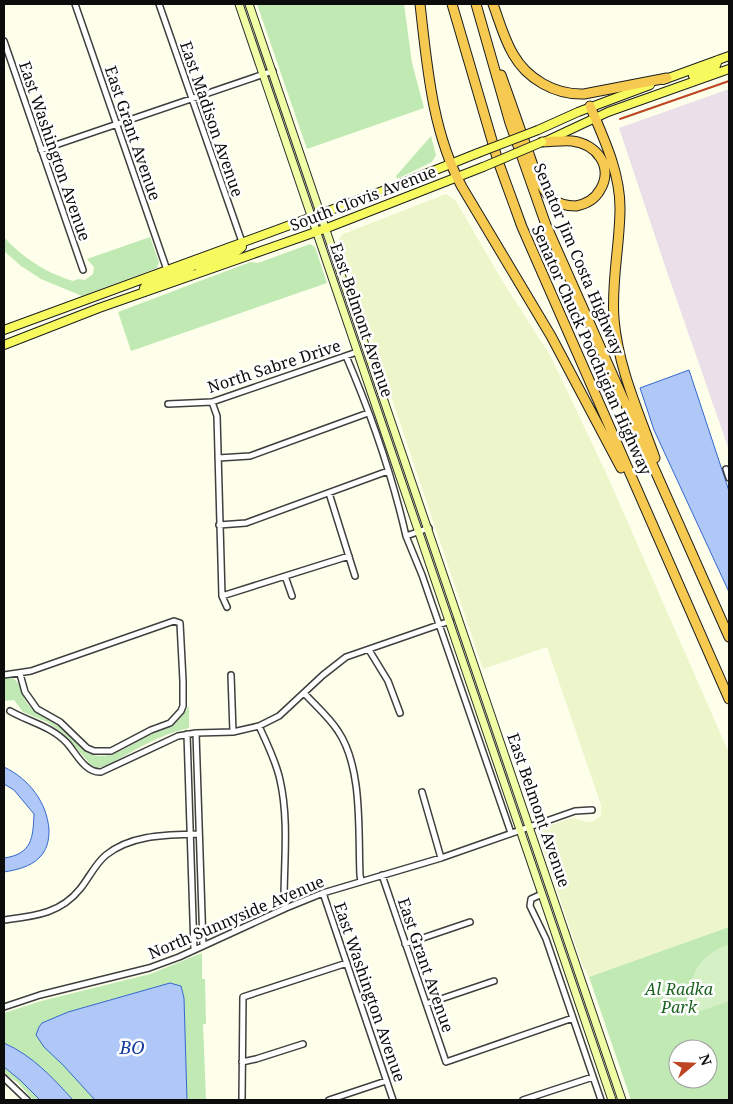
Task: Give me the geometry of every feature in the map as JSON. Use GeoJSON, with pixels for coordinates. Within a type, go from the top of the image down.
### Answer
{"type":"FeatureCollection","features":[{"type":"Feature","properties":{"kind":"highway"},"geometry":{"type":"LineString","coordinates":[[420,4],[426,62],[432,94],[451,164],[552,336],[655,531]]}},
{"type":"Feature","properties":{"kind":"highway","name":"Senator Chuck Poochigian Highway"},"geometry":{"type":"LineString","coordinates":[[452,4],[508,193],[545,282],[729,699]]}},
{"type":"Feature","properties":{"kind":"highway"},"geometry":{"type":"LineString","coordinates":[[476,4],[532,163],[544,189],[552,199],[562,205],[580,205],[595,197],[604,182],[605,170],[598,152],[587,145],[577,142],[564,140],[542,142]]}},
{"type":"Feature","properties":{"kind":"highway","name":"Senator Jim Costa Highway"},"geometry":{"type":"LineString","coordinates":[[476,4],[510,124],[546,226],[676,519]]}},
{"type":"Feature","properties":{"kind":"highway"},"geometry":{"type":"LineString","coordinates":[[493,4],[508,45],[517,61],[535,79],[556,90],[571,94],[584,94],[667,78]]}},
{"type":"Feature","properties":{"kind":"highway"},"geometry":{"type":"LineString","coordinates":[[590,106],[614,166],[619,198],[614,318],[619,350],[676,519],[729,637]]}},
{"type":"Feature","properties":{"kind":"main road","name":"South Clovis Avenue"},"geometry":{"type":"LineString","coordinates":[[4,330],[322,213],[538,130],[590,106],[729,56]]}},
{"type":"Feature","properties":{"kind":"main road"},"geometry":{"type":"LineString","coordinates":[[644,99],[667,85],[715,68],[718,60]]}},
{"type":"Feature","properties":{"kind":"main road","name":"South Clovis Avenue"},"geometry":{"type":"LineString","coordinates":[[4,345],[185,277],[327,228],[483,167],[595,117],[729,69]]}},
{"type":"Feature","properties":{"kind":"main road"},"geometry":{"type":"LineString","coordinates":[[185,277],[205,263],[237,252],[242,247],[242,242]]}},
{"type":"Feature","properties":{"kind":"main road"},"geometry":{"type":"LineString","coordinates":[[144,292],[147,284],[187,270],[209,254]]}},
{"type":"Feature","properties":{"kind":"street","name":"East Grant Avenue"},"geometry":{"type":"LineString","coordinates":[[75,4],[167,270]]}},
{"type":"Feature","properties":{"kind":"street","name":"East Madison Avenue"},"geometry":{"type":"LineString","coordinates":[[159,4],[242,242]]}},
{"type":"Feature","properties":{"kind":"street","name":"East Belmont Avenue"},"geometry":{"type":"LineString","coordinates":[[239,4],[612,1100]]}},
{"type":"Feature","properties":{"kind":"street","name":"East Belmont Avenue"},"geometry":{"type":"LineString","coordinates":[[249,4],[322,213],[622,1100]]}},
{"type":"Feature","properties":{"kind":"street","name":"East Washington Avenue"},"geometry":{"type":"LineString","coordinates":[[4,41],[83,270]]}},
{"type":"Feature","properties":{"kind":"street"},"geometry":{"type":"LineString","coordinates":[[41,150],[273,71]]}},
{"type":"Feature","properties":{"kind":"street","name":"North Sabre Drive"},"geometry":{"type":"LineString","coordinates":[[168,404],[212,402],[358,352]]}},
{"type":"Feature","properties":{"kind":"street"},"geometry":{"type":"LineString","coordinates":[[346,356],[368,413],[398,503],[406,536],[422,575],[511,833]]}},
{"type":"Feature","properties":{"kind":"street"},"geometry":{"type":"LineString","coordinates":[[212,402],[216,416],[222,596],[227,608]]}},
{"type":"Feature","properties":{"kind":"street"},"geometry":{"type":"LineString","coordinates":[[218,458],[250,456],[368,413]]}},
{"type":"Feature","properties":{"kind":"street"},"geometry":{"type":"LineString","coordinates":[[726,469],[729,478]]}},
{"type":"Feature","properties":{"kind":"street"},"geometry":{"type":"LineString","coordinates":[[220,525],[246,523],[388,472]]}},
{"type":"Feature","properties":{"kind":"street"},"geometry":{"type":"LineString","coordinates":[[330,493],[355,576]]}},
{"type":"Feature","properties":{"kind":"street"},"geometry":{"type":"LineString","coordinates":[[406,536],[429,528]]}},
{"type":"Feature","properties":{"kind":"street"},"geometry":{"type":"LineString","coordinates":[[222,596],[349,556]]}},
{"type":"Feature","properties":{"kind":"street"},"geometry":{"type":"LineString","coordinates":[[285,576],[292,596]]}},
{"type":"Feature","properties":{"kind":"street"},"geometry":{"type":"LineString","coordinates":[[4,675],[20,674],[174,621],[180,623],[183,681],[183,706],[181,711],[170,723],[151,730],[111,751],[94,752],[60,722],[37,709],[26,692],[20,674]]}},
{"type":"Feature","properties":{"kind":"street"},"geometry":{"type":"LineString","coordinates":[[10,711],[48,728],[66,742],[86,767],[97,773],[108,770],[161,743],[187,734],[233,732],[258,726],[279,716],[346,657],[450,621]]}},
{"type":"Feature","properties":{"kind":"street"},"geometry":{"type":"LineString","coordinates":[[369,650],[388,681],[400,713]]}},
{"type":"Feature","properties":{"kind":"street"},"geometry":{"type":"LineString","coordinates":[[232,675],[233,732]]}},
{"type":"Feature","properties":{"kind":"street"},"geometry":{"type":"LineString","coordinates":[[304,693],[338,730],[348,749],[356,779],[361,882]]}},
{"type":"Feature","properties":{"kind":"street"},"geometry":{"type":"LineString","coordinates":[[258,726],[270,750],[281,782],[285,814],[284,901],[286,908]]}},
{"type":"Feature","properties":{"kind":"street"},"geometry":{"type":"LineString","coordinates":[[196,733],[204,945]]}},
{"type":"Feature","properties":{"kind":"street"},"geometry":{"type":"LineString","coordinates":[[187,734],[194,950]]}},
{"type":"Feature","properties":{"kind":"street"},"geometry":{"type":"LineString","coordinates":[[422,792],[441,858]]}},
{"type":"Feature","properties":{"kind":"street","name":"North Sunnyside Avenue"},"geometry":{"type":"LineString","coordinates":[[4,1007],[60,990],[131,974],[194,950],[323,893],[441,858],[576,811],[592,810]]}},
{"type":"Feature","properties":{"kind":"street"},"geometry":{"type":"LineString","coordinates":[[4,920],[40,915],[62,906],[81,888],[106,855],[118,848],[154,836],[199,834]]}},
{"type":"Feature","properties":{"kind":"street","name":"East Grant Avenue"},"geometry":{"type":"LineString","coordinates":[[382,875],[446,1062],[573,1018]]}},
{"type":"Feature","properties":{"kind":"street","name":"East Washington Avenue"},"geometry":{"type":"LineString","coordinates":[[323,893],[393,1100]]}},
{"type":"Feature","properties":{"kind":"street","name":"East Belmont Avenue"},"geometry":{"type":"LineString","coordinates":[[542,894],[531,899],[530,906],[546,939],[601,1100]]}},
{"type":"Feature","properties":{"kind":"street"},"geometry":{"type":"LineString","coordinates":[[405,944],[470,922]]}},
{"type":"Feature","properties":{"kind":"street"},"geometry":{"type":"LineString","coordinates":[[560,948],[571,966],[584,1002],[590,1003]]}},
{"type":"Feature","properties":{"kind":"street"},"geometry":{"type":"LineString","coordinates":[[242,1100],[243,997],[346,963]]}},
{"type":"Feature","properties":{"kind":"street"},"geometry":{"type":"LineString","coordinates":[[426,1004],[494,981]]}},
{"type":"Feature","properties":{"kind":"street"},"geometry":{"type":"LineString","coordinates":[[242,1062],[303,1044]]}},
{"type":"Feature","properties":{"kind":"street"},"geometry":{"type":"LineString","coordinates":[[523,1100],[535,1098],[593,1076]]}},
{"type":"Feature","properties":{"kind":"street"},"geometry":{"type":"LineString","coordinates":[[4,1078],[27,1100]]}},
{"type":"Feature","properties":{"kind":"street"},"geometry":{"type":"LineString","coordinates":[[329,1100],[386,1081]]}},
{"type":"Feature","properties":{"kind":"shaded area"},"geometry":{"type":"Polygon","coordinates":[[[729,89],[729,450],[619,128],[729,89]]]}},
{"type":"Feature","properties":{"kind":"green space"},"geometry":{"type":"Polygon","coordinates":[[[257,4],[404,4],[412,63],[424,108],[307,149],[257,4]]]}},
{"type":"Feature","properties":{"kind":"green space"},"geometry":{"type":"Polygon","coordinates":[[[431,136],[436,155],[432,162],[397,179],[396,176],[431,136]]]}},
{"type":"Feature","properties":{"kind":"green space"},"geometry":{"type":"Polygon","coordinates":[[[446,194],[456,201],[503,282],[550,355],[607,475],[729,753],[729,927],[589,977],[582,964],[538,834],[540,829],[572,818],[587,822],[594,821],[601,815],[601,805],[547,647],[483,669],[339,239],[343,234],[446,194]]]}},
{"type":"Feature","properties":{"kind":"green space"},"geometry":{"type":"Polygon","coordinates":[[[4,237],[19,252],[36,264],[54,274],[73,281],[78,279],[85,280],[93,274],[94,267],[87,259],[150,237],[159,262],[157,268],[82,296],[41,279],[21,266],[4,251],[4,237]]]}},
{"type":"Feature","properties":{"kind":"green space"},"geometry":{"type":"Polygon","coordinates":[[[310,244],[315,247],[327,283],[131,351],[118,312],[251,262],[258,263],[310,244]]]}},
{"type":"Feature","properties":{"kind":"green space"},"geometry":{"type":"Polygon","coordinates":[[[13,678],[18,684],[27,704],[33,710],[62,728],[88,753],[103,756],[118,752],[173,724],[184,714],[189,706],[189,728],[157,739],[106,766],[97,768],[90,764],[64,734],[47,722],[23,712],[14,700],[4,701],[4,679],[13,678]]]}},
{"type":"Feature","properties":{"kind":"green space","name":"Al Radka Park"},"geometry":{"type":"Polygon","coordinates":[[[729,927],[729,1100],[631,1100],[589,977],[729,927]]]}},
{"type":"Feature","properties":{"kind":"green space"},"geometry":{"type":"Polygon","coordinates":[[[729,944],[729,1001],[695,1013],[691,990],[692,980],[696,971],[708,955],[729,944]]]}},
{"type":"Feature","properties":{"kind":"green space","name":"BO"},"geometry":{"type":"Polygon","coordinates":[[[202,953],[202,979],[205,979],[206,1024],[203,1024],[206,1100],[73,1100],[50,1075],[24,1054],[4,1043],[4,1013],[41,1001],[150,974],[202,953]]]}},
{"type":"Feature","properties":{"kind":"green space"},"geometry":{"type":"Polygon","coordinates":[[[4,1067],[40,1100],[33,1100],[18,1083],[4,1073],[4,1067]]]}},
{"type":"Feature","properties":{"kind":"water"},"geometry":{"type":"Polygon","coordinates":[[[689,370],[729,491],[729,592],[654,430],[640,388],[689,370]]]}},
{"type":"Feature","properties":{"kind":"water"},"geometry":{"type":"Polygon","coordinates":[[[4,767],[21,778],[35,792],[45,810],[48,820],[49,838],[44,852],[39,858],[27,866],[4,872],[4,858],[20,853],[29,844],[33,830],[34,814],[14,790],[4,784],[4,767]]]}},
{"type":"Feature","properties":{"kind":"water","name":"BO"},"geometry":{"type":"Polygon","coordinates":[[[170,983],[181,986],[184,998],[187,1100],[95,1100],[44,1047],[36,1035],[42,1023],[68,1012],[170,983]]]}},
{"type":"Feature","properties":{"kind":"water"},"geometry":{"type":"Polygon","coordinates":[[[4,1043],[24,1054],[50,1075],[73,1100],[40,1100],[4,1067],[4,1043]]]}},
{"type":"Feature","properties":{"kind":"railway"},"geometry":{"type":"LineString","coordinates":[[620,119],[729,81]]}}]}
